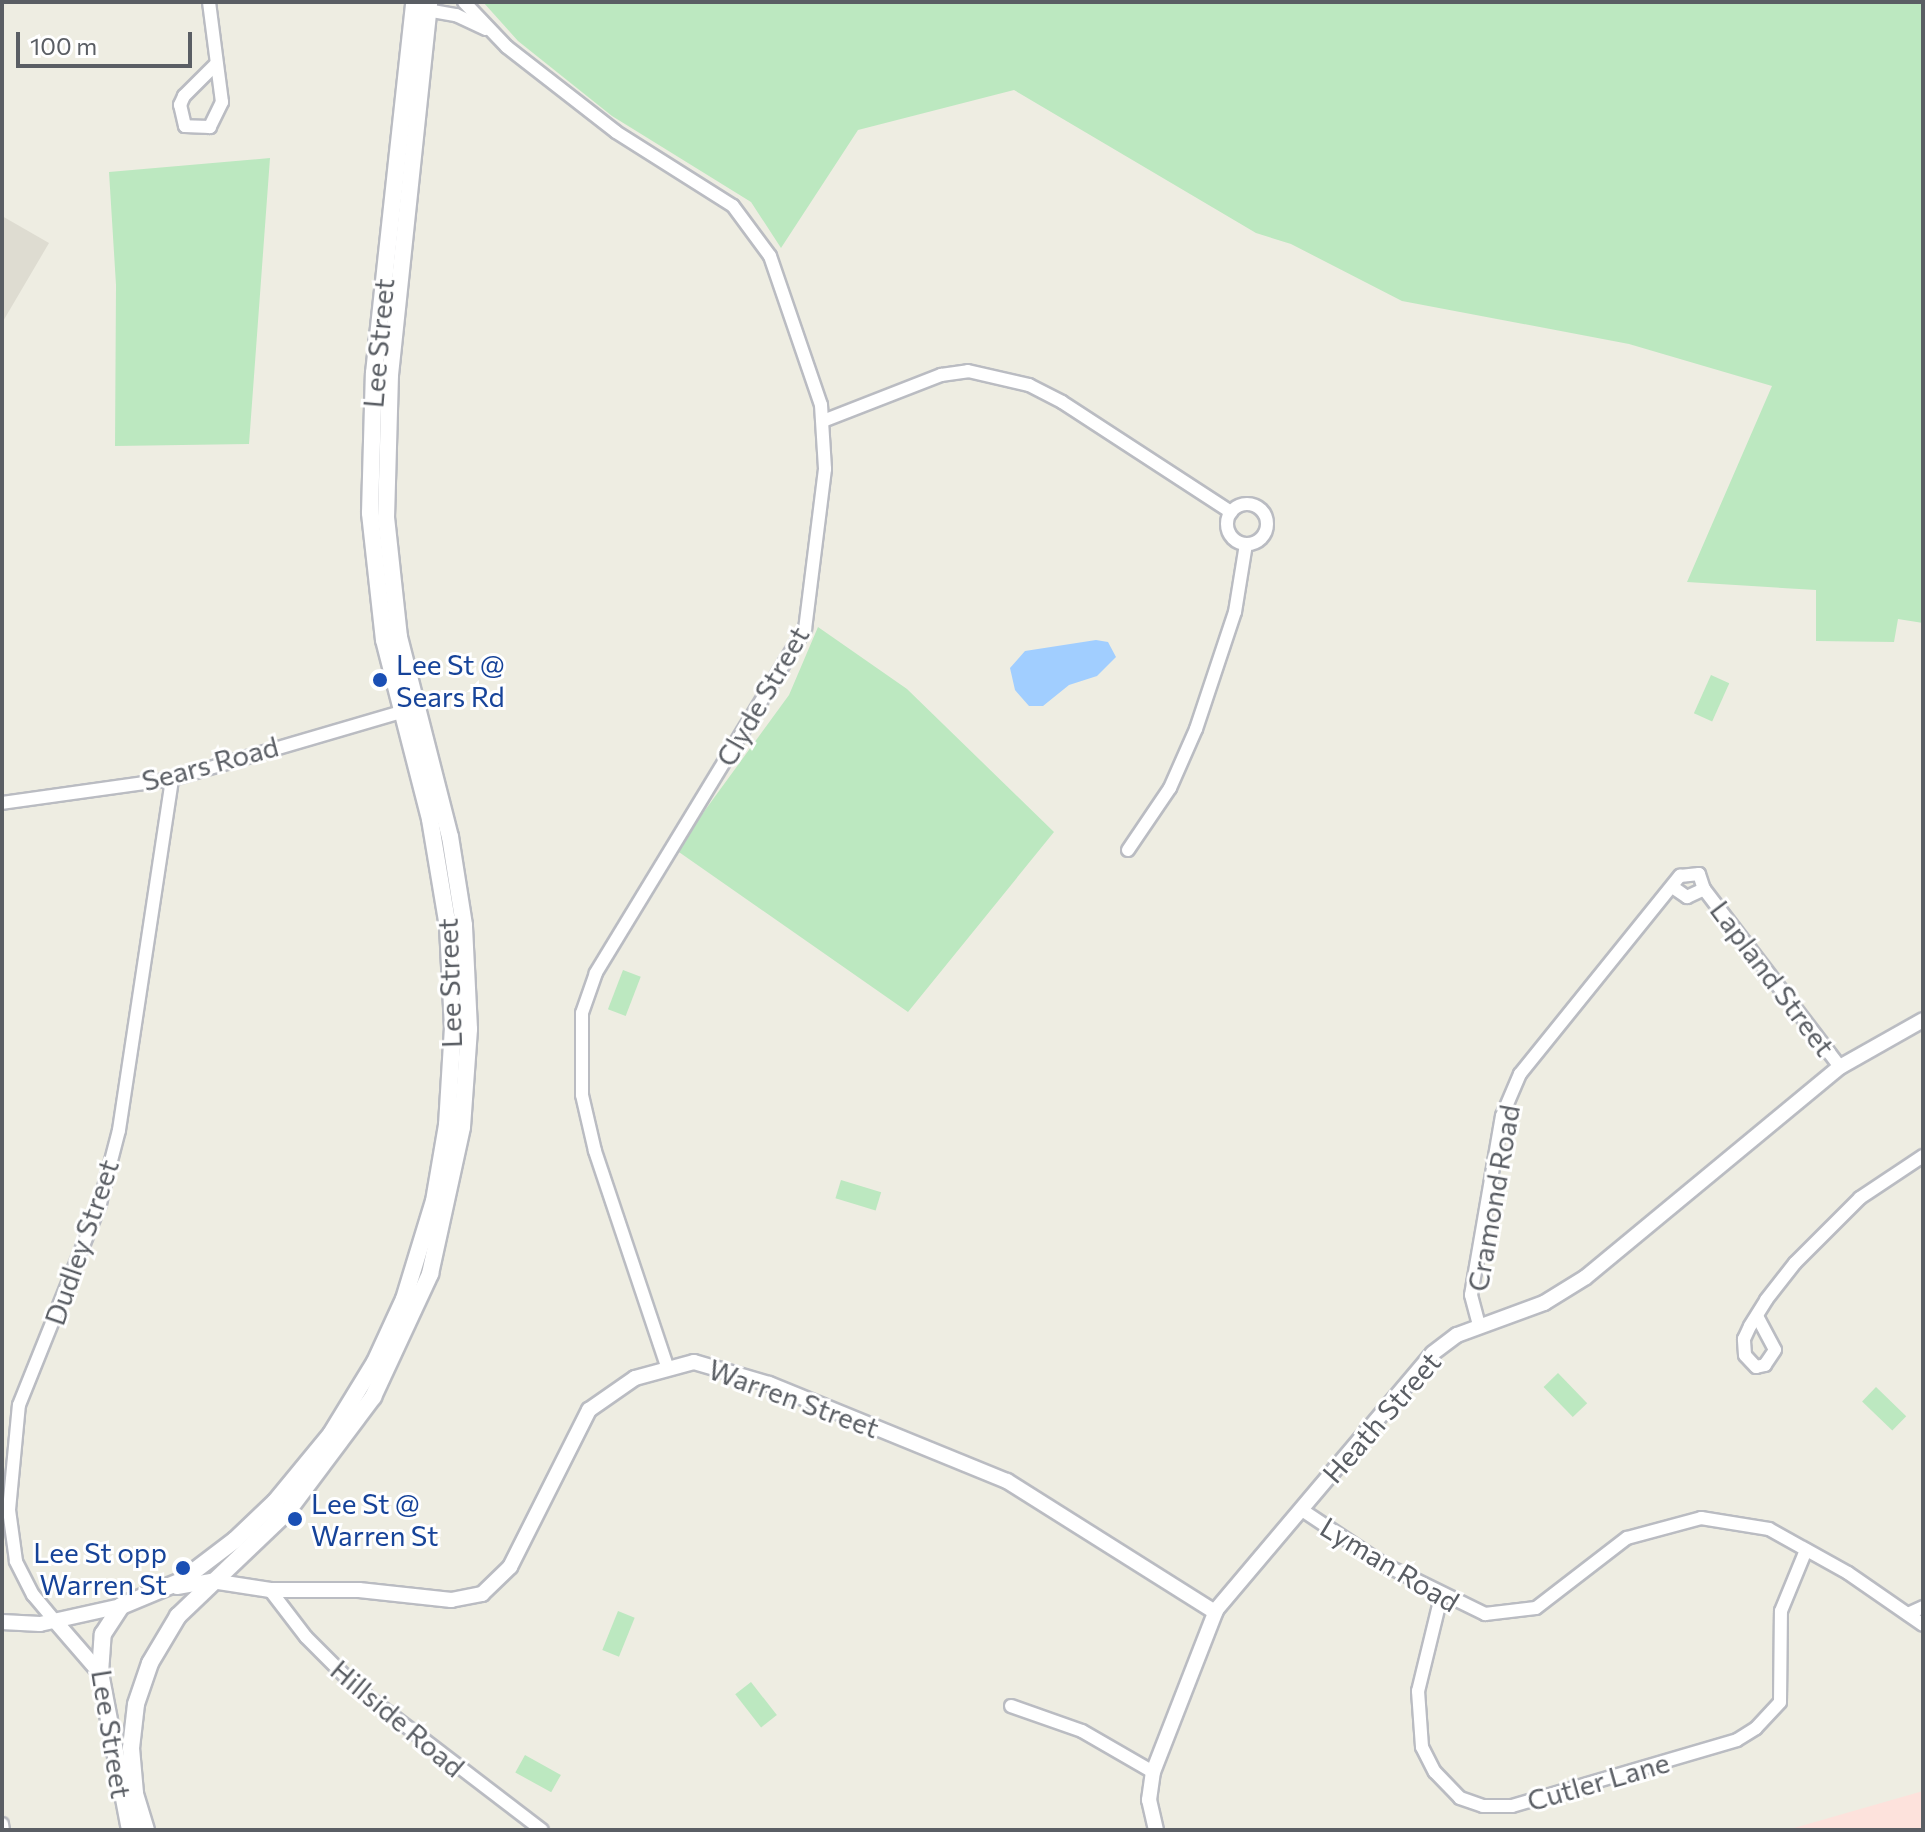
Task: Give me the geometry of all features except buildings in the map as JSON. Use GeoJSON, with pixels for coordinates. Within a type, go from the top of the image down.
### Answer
{"type":"FeatureCollection","features":[{"type":"Feature","properties":{"kind":"main road","name":"Lee Street"},"geometry":{"type":"LineString","coordinates":[[130,1830],[101,1682],[103,1634],[121,1606],[164,1590],[235,1540],[313,1458],[375,1362],[422,1244],[447,1125],[453,997],[434,840],[408,711],[394,606],[385,448],[421,6]]}},
{"type":"Feature","properties":{"kind":"main road","name":"Lee Street"},"geometry":{"type":"LineString","coordinates":[[146,1830],[131,1759],[139,1693],[166,1634],[212,1581],[295,1502],[373,1397],[418,1305],[449,1204],[465,1105],[467,953],[450,837],[408,711]]}},
{"type":"Feature","properties":{"kind":"main road"},"geometry":{"type":"LineString","coordinates":[[146,1597],[159,1598],[168,1607],[166,1634]]}},
{"type":"Feature","properties":{"kind":"main road"},"geometry":{"type":"LineString","coordinates":[[101,1682],[121,1702],[139,1693]]}},
{"type":"Feature","properties":{"kind":"street"},"geometry":{"type":"LineString","coordinates":[[209,2],[222,102],[219,114],[210,127],[185,126],[180,105],[184,96],[215,65]]}},
{"type":"Feature","properties":{"kind":"street","name":"Clyde Street"},"geometry":{"type":"LineString","coordinates":[[464,2],[486,29],[616,132],[733,206],[759,236],[823,421],[819,541],[799,643],[621,929],[596,973],[582,1013],[582,1095],[595,1151],[667,1366]]}},
{"type":"Feature","properties":{"kind":"street","name":"Clyde Street"},"geometry":{"type":"LineString","coordinates":[[421,6],[456,15],[486,29]]}},
{"type":"Feature","properties":{"kind":"street"},"geometry":{"type":"LineString","coordinates":[[823,421],[941,375],[968,371],[1029,385],[1062,402],[1231,512]]}},
{"type":"Feature","properties":{"kind":"street"},"geometry":{"type":"LineString","coordinates":[[1128,850],[1170,788],[1196,729],[1235,612],[1246,544],[1266,532],[1265,513],[1249,503],[1231,512]]}},
{"type":"Feature","properties":{"kind":"street"},"geometry":{"type":"LineString","coordinates":[[1231,512],[1228,529],[1246,544]]}},
{"type":"Feature","properties":{"kind":"street","name":"Sears Road"},"geometry":{"type":"LineString","coordinates":[[2,803],[172,779],[408,711]]}},
{"type":"Feature","properties":{"kind":"street","name":"Dudley Street"},"geometry":{"type":"LineString","coordinates":[[101,1682],[33,1595],[16,1561],[9,1510],[19,1405],[100,1203],[119,1130],[172,779]]}},
{"type":"Feature","properties":{"kind":"street","name":"Lapland Street"},"geometry":{"type":"LineString","coordinates":[[1704,889],[1687,897],[1674,888],[1691,871],[1699,874],[1704,889],[1840,1067]]}},
{"type":"Feature","properties":{"kind":"street","name":"Cramond Road"},"geometry":{"type":"LineString","coordinates":[[1479,1325],[1471,1295],[1502,1116],[1520,1074],[1674,888]]}},
{"type":"Feature","properties":{"kind":"street","name":"Heath Street"},"geometry":{"type":"LineString","coordinates":[[1156,1830],[1149,1800],[1153,1772],[1215,1612],[1433,1353],[1479,1325],[1544,1303],[1586,1277],[1840,1067],[1923,1020]]}},
{"type":"Feature","properties":{"kind":"street"},"geometry":{"type":"LineString","coordinates":[[1757,1316],[1825,1230],[1860,1198],[1923,1156]]}},
{"type":"Feature","properties":{"kind":"street","name":"Warren Street"},"geometry":{"type":"LineString","coordinates":[[164,1590],[212,1581],[270,1590],[359,1590],[451,1600],[487,1591],[510,1567],[589,1410],[625,1382],[667,1366],[701,1362],[749,1377],[996,1476],[1215,1612]]}},
{"type":"Feature","properties":{"kind":"street","name":"Lyman Road"},"geometry":{"type":"LineString","coordinates":[[1302,1510],[1441,1597],[1485,1614],[1528,1611],[1562,1592],[1627,1538],[1701,1518],[1769,1529],[1923,1625]]}},
{"type":"Feature","properties":{"kind":"street","name":"Cutler Lane"},"geometry":{"type":"LineString","coordinates":[[1441,1597],[1418,1691],[1422,1747],[1440,1779],[1460,1798],[1483,1806],[1512,1806],[1737,1740],[1756,1728],[1780,1702],[1778,1630],[1786,1594],[1806,1550]]}},
{"type":"Feature","properties":{"kind":"street","name":"Hillside Road"},"geometry":{"type":"LineString","coordinates":[[270,1590],[306,1637],[360,1691],[542,1830]]}},
{"type":"Feature","properties":{"kind":"street"},"geometry":{"type":"LineString","coordinates":[[2,1622],[55,1621],[121,1606]]}},
{"type":"Feature","properties":{"kind":"street"},"geometry":{"type":"LineString","coordinates":[[1908,1614],[1923,1607]]}},
{"type":"Feature","properties":{"kind":"street"},"geometry":{"type":"LineString","coordinates":[[1011,1706],[1082,1731],[1153,1772]]}},
{"type":"Feature","properties":{"kind":"street"},"geometry":{"type":"LineString","coordinates":[[2,1824],[3,1830]]}},
{"type":"Feature","properties":{"kind":"shaded area"},"geometry":{"type":"Polygon","coordinates":[[[2,216],[49,243],[2,323],[2,216]]]}},
{"type":"Feature","properties":{"kind":"shaded area"},"geometry":{"type":"Polygon","coordinates":[[[1923,1791],[1923,1830],[1787,1830],[1923,1791]]]}},
{"type":"Feature","properties":{"kind":"green space"},"geometry":{"type":"Polygon","coordinates":[[[483,2],[1923,2],[1923,623],[1898,619],[1894,642],[1816,641],[1816,590],[1687,582],[1772,386],[1629,344],[1402,301],[1291,244],[1256,233],[1014,90],[858,130],[781,248],[751,202],[612,116],[518,41],[483,2]]]}},
{"type":"Feature","properties":{"kind":"green space"},"geometry":{"type":"Polygon","coordinates":[[[270,158],[249,444],[115,446],[116,285],[109,172],[270,158]]]}},
{"type":"Feature","properties":{"kind":"green space"},"geometry":{"type":"Polygon","coordinates":[[[818,627],[907,689],[1054,832],[908,1012],[676,850],[789,695],[818,627]]]}},
{"type":"Feature","properties":{"kind":"green space"},"geometry":{"type":"Polygon","coordinates":[[[1711,675],[1729,683],[1712,722],[1694,713],[1711,675]]]}},
{"type":"Feature","properties":{"kind":"green space"},"geometry":{"type":"Polygon","coordinates":[[[623,970],[641,977],[626,1016],[608,1009],[623,970]]]}},
{"type":"Feature","properties":{"kind":"green space"},"geometry":{"type":"Polygon","coordinates":[[[841,1180],[881,1192],[876,1210],[835,1198],[841,1180]]]}},
{"type":"Feature","properties":{"kind":"green space"},"geometry":{"type":"Polygon","coordinates":[[[1558,1373],[1587,1403],[1573,1417],[1544,1387],[1558,1373]]]}},
{"type":"Feature","properties":{"kind":"green space"},"geometry":{"type":"Polygon","coordinates":[[[1876,1387],[1906,1416],[1892,1431],[1862,1401],[1876,1387]]]}},
{"type":"Feature","properties":{"kind":"green space"},"geometry":{"type":"Polygon","coordinates":[[[618,1611],[635,1618],[619,1657],[602,1650],[618,1611]]]}},
{"type":"Feature","properties":{"kind":"green space"},"geometry":{"type":"Polygon","coordinates":[[[751,1682],[777,1715],[761,1727],[735,1694],[751,1682]]]}},
{"type":"Feature","properties":{"kind":"green space"},"geometry":{"type":"Polygon","coordinates":[[[525,1755],[561,1775],[551,1792],[515,1772],[525,1755]]]}},
{"type":"Feature","properties":{"kind":"water"},"geometry":{"type":"Polygon","coordinates":[[[1096,640],[1108,642],[1116,657],[1097,676],[1069,685],[1043,706],[1029,706],[1015,690],[1010,668],[1025,651],[1096,640]]]}},
{"type":"Feature","properties":{"kind":"place","name":"Lee St @ Sears Rd"},"geometry":{"type":"Point","coordinates":[380,680]}},
{"type":"Feature","properties":{"kind":"place","name":"Lee St @ Warren St"},"geometry":{"type":"Point","coordinates":[295,1519]}},
{"type":"Feature","properties":{"kind":"place","name":"Lee St opp Warren St"},"geometry":{"type":"Point","coordinates":[183,1568]}}]}
